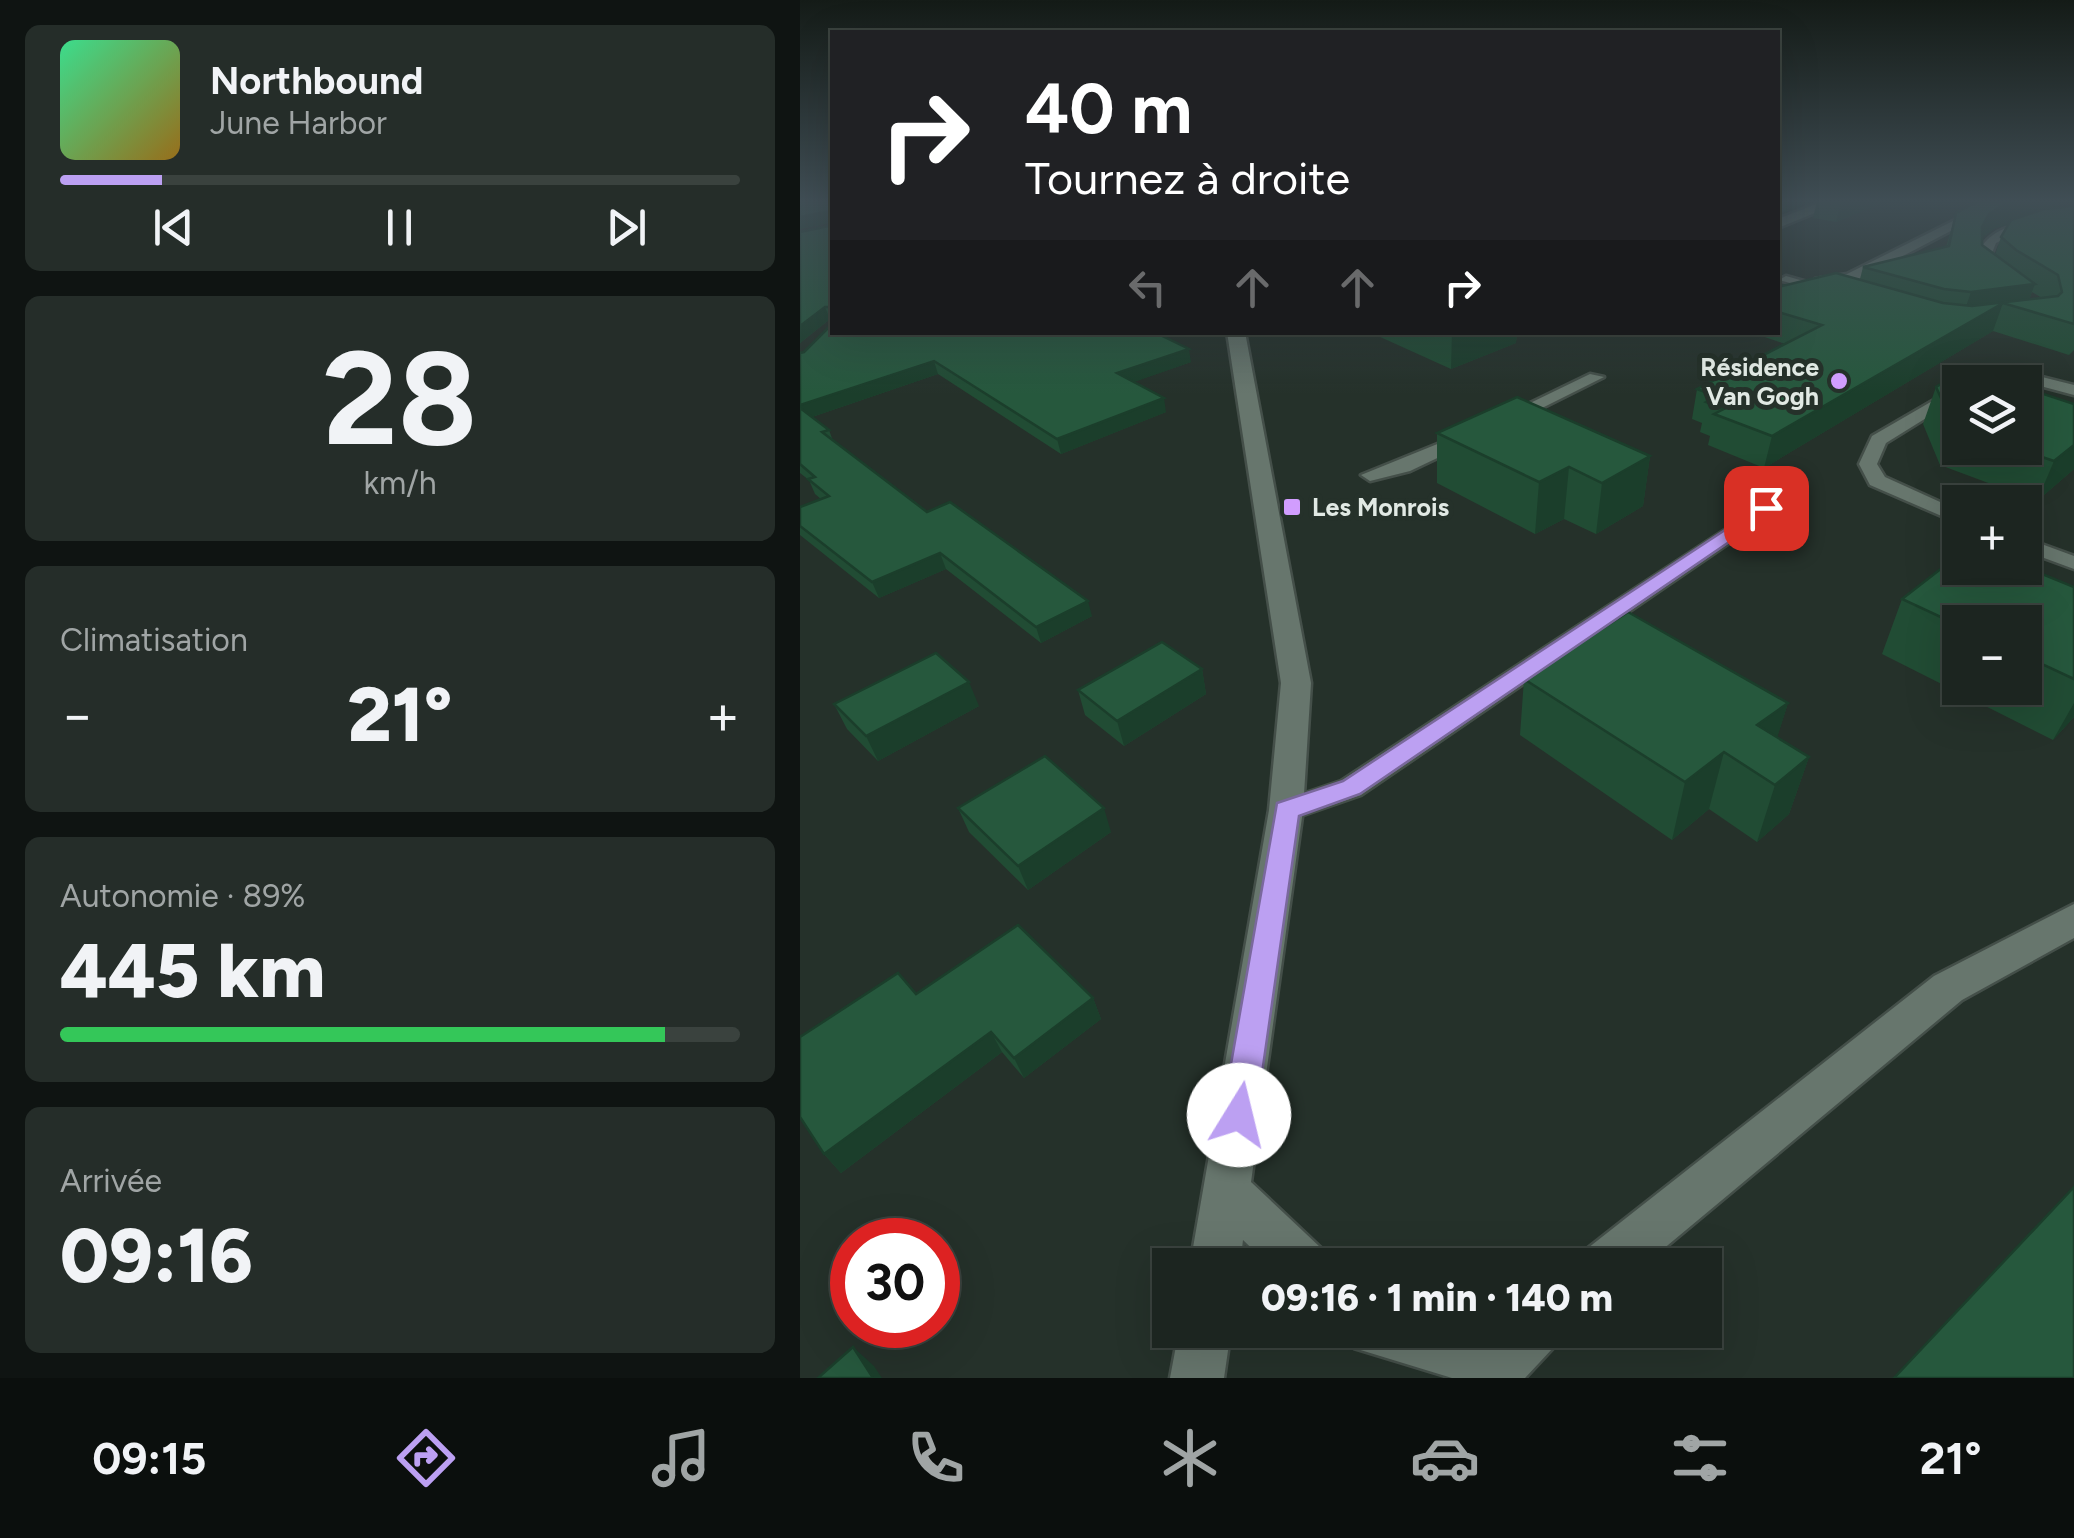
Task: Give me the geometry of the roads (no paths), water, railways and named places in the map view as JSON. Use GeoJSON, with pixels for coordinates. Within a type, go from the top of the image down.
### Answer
{"type":"FeatureCollection","features":[{"type":"Feature","properties":{"kind":"street"},"geometry":{"type":"LineString","coordinates":[[1218,1248],[1286,810],[1296,683],[1237,335]]}},
{"type":"Feature","properties":{"kind":"street"},"geometry":{"type":"LineString","coordinates":[[1627,1248],[1948,988],[2074,920]]}},
{"type":"Feature","properties":{"kind":"street"},"geometry":{"type":"LineString","coordinates":[[1227,1191],[1286,1248]]}},
{"type":"Feature","properties":{"kind":"street"},"geometry":{"type":"LineString","coordinates":[[1197,1378],[1201,1348]]}},
{"type":"Feature","properties":{"kind":"street"},"geometry":{"type":"LineString","coordinates":[[1459,1348],[1508,1358]]}},
{"type":"Feature","properties":{"kind":"lane"},"geometry":{"type":"LineString","coordinates":[[1782,278],[1820,282],[1850,278],[1875,265]]}},
{"type":"Feature","properties":{"kind":"lane"},"geometry":{"type":"LineString","coordinates":[[1981,265],[1999,282]]}},
{"type":"Feature","properties":{"kind":"lane"},"geometry":{"type":"LineString","coordinates":[[1782,278],[1841,296]]}},
{"type":"Feature","properties":{"kind":"lane"},"geometry":{"type":"LineString","coordinates":[[1370,476],[1403,467],[1596,377]]}},
{"type":"Feature","properties":{"kind":"lane"},"geometry":{"type":"LineString","coordinates":[[2042,382],[2074,390]]}},
{"type":"Feature","properties":{"kind":"lane"},"geometry":{"type":"LineString","coordinates":[[1942,401],[1878,440],[1868,464],[1877,481],[1942,510]]}},
{"type":"Feature","properties":{"kind":"lane"},"geometry":{"type":"LineString","coordinates":[[1286,810],[1352,788],[1766,508]]}},
{"type":"Feature","properties":{"kind":"lane"},"geometry":{"type":"LineString","coordinates":[[2042,551],[2074,563]]}},
{"type":"Feature","properties":{"kind":"place","name":"Résidence Van Gogh"},"geometry":{"type":"Point","coordinates":[1839,381]}},
{"type":"Feature","properties":{"kind":"place","name":"Les Monrois"},"geometry":{"type":"Point","coordinates":[1292,507]}}]}
